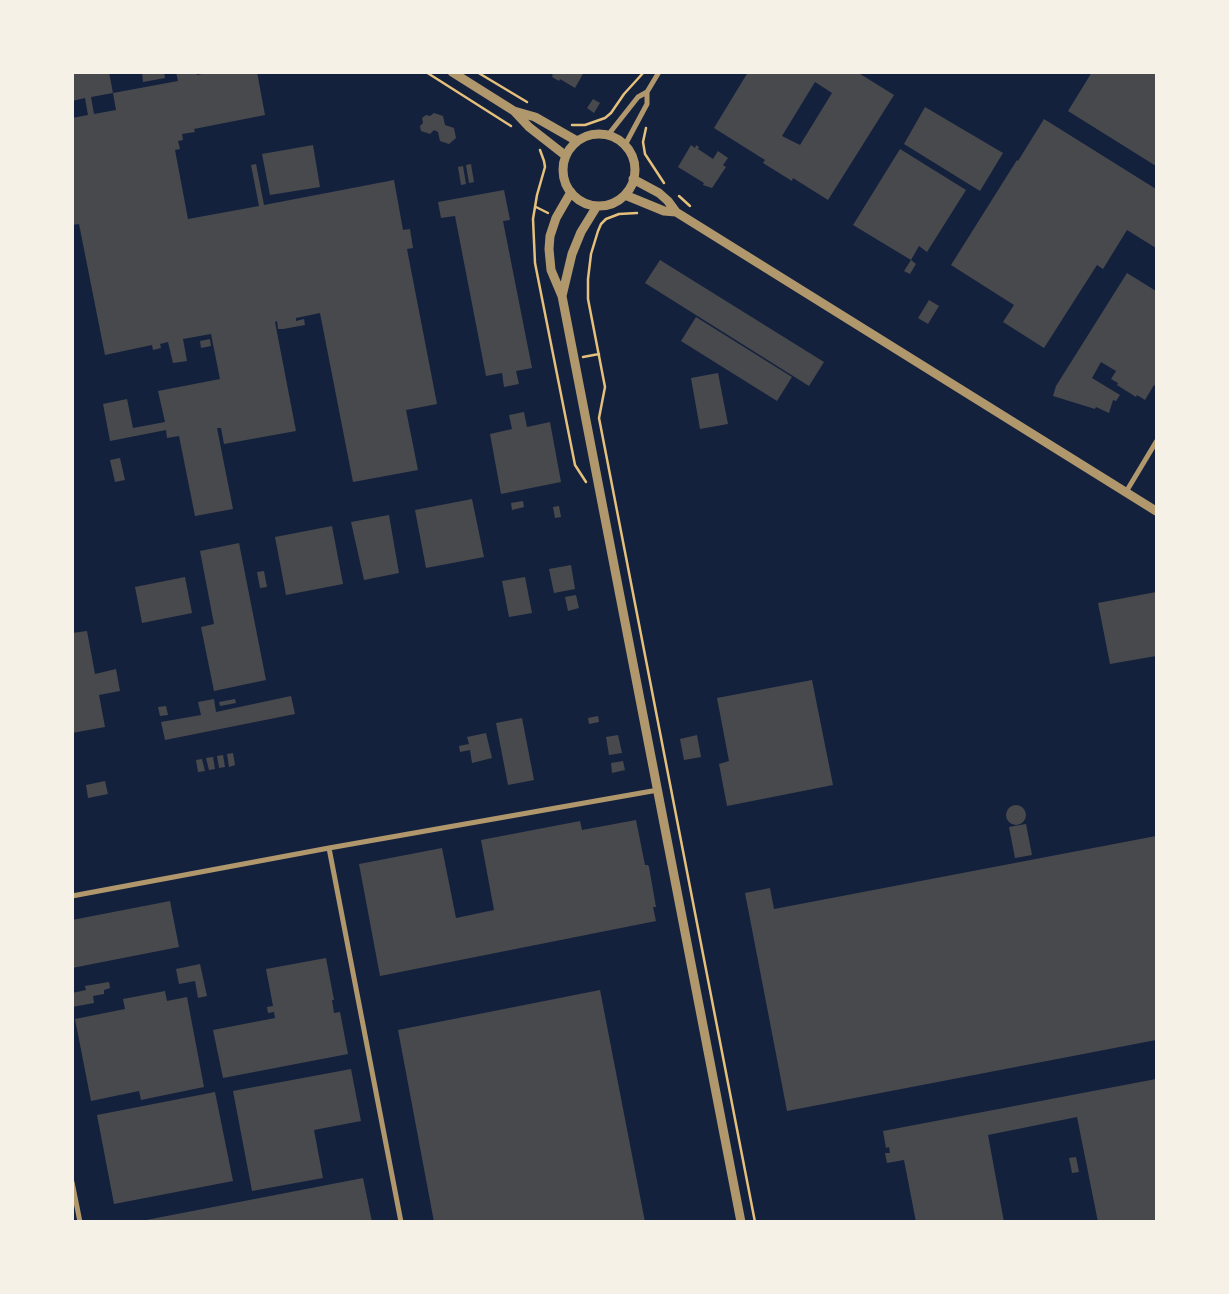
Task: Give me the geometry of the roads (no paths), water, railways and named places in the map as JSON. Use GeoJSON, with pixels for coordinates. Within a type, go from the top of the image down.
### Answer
{"type":"FeatureCollection","features":[{"type":"Feature","properties":{"kind":"street"},"geometry":{"type":"LineString","coordinates":[[452,72],[514,111],[535,118],[577,141]]}},
{"type":"Feature","properties":{"kind":"street"},"geometry":{"type":"LineString","coordinates":[[608,135],[638,98],[647,92],[659,72]]}},
{"type":"Feature","properties":{"kind":"street"},"geometry":{"type":"LineString","coordinates":[[625,145],[647,104],[647,92]]}},
{"type":"Feature","properties":{"kind":"street"},"geometry":{"type":"LineString","coordinates":[[514,111],[528,127],[566,156]]}},
{"type":"Feature","properties":{"kind":"street"},"geometry":{"type":"LineString","coordinates":[[592,134],[608,135],[625,145],[632,156],[635,167],[634,179],[625,195],[617,201],[597,206],[582,201],[571,192],[566,184],[564,165],[566,156],[577,141],[592,134]]}},
{"type":"Feature","properties":{"kind":"street"},"geometry":{"type":"LineString","coordinates":[[634,179],[658,193],[668,201],[676,212],[1156,511]]}},
{"type":"Feature","properties":{"kind":"street"},"geometry":{"type":"LineString","coordinates":[[571,192],[556,218],[549,249],[550,270],[562,296],[741,1222]]}},
{"type":"Feature","properties":{"kind":"street"},"geometry":{"type":"LineString","coordinates":[[625,195],[664,211],[676,212]]}},
{"type":"Feature","properties":{"kind":"street"},"geometry":{"type":"LineString","coordinates":[[562,296],[572,254],[581,232],[597,206]]}},
{"type":"Feature","properties":{"kind":"street"},"geometry":{"type":"LineString","coordinates":[[1126,492],[1156,442]]}},
{"type":"Feature","properties":{"kind":"street"},"geometry":{"type":"LineString","coordinates":[[72,896],[658,790]]}},
{"type":"Feature","properties":{"kind":"street"},"geometry":{"type":"LineString","coordinates":[[329,848],[401,1222]]}},
{"type":"Feature","properties":{"kind":"street"},"geometry":{"type":"LineString","coordinates":[[72,1182],[80,1222]]}}]}
